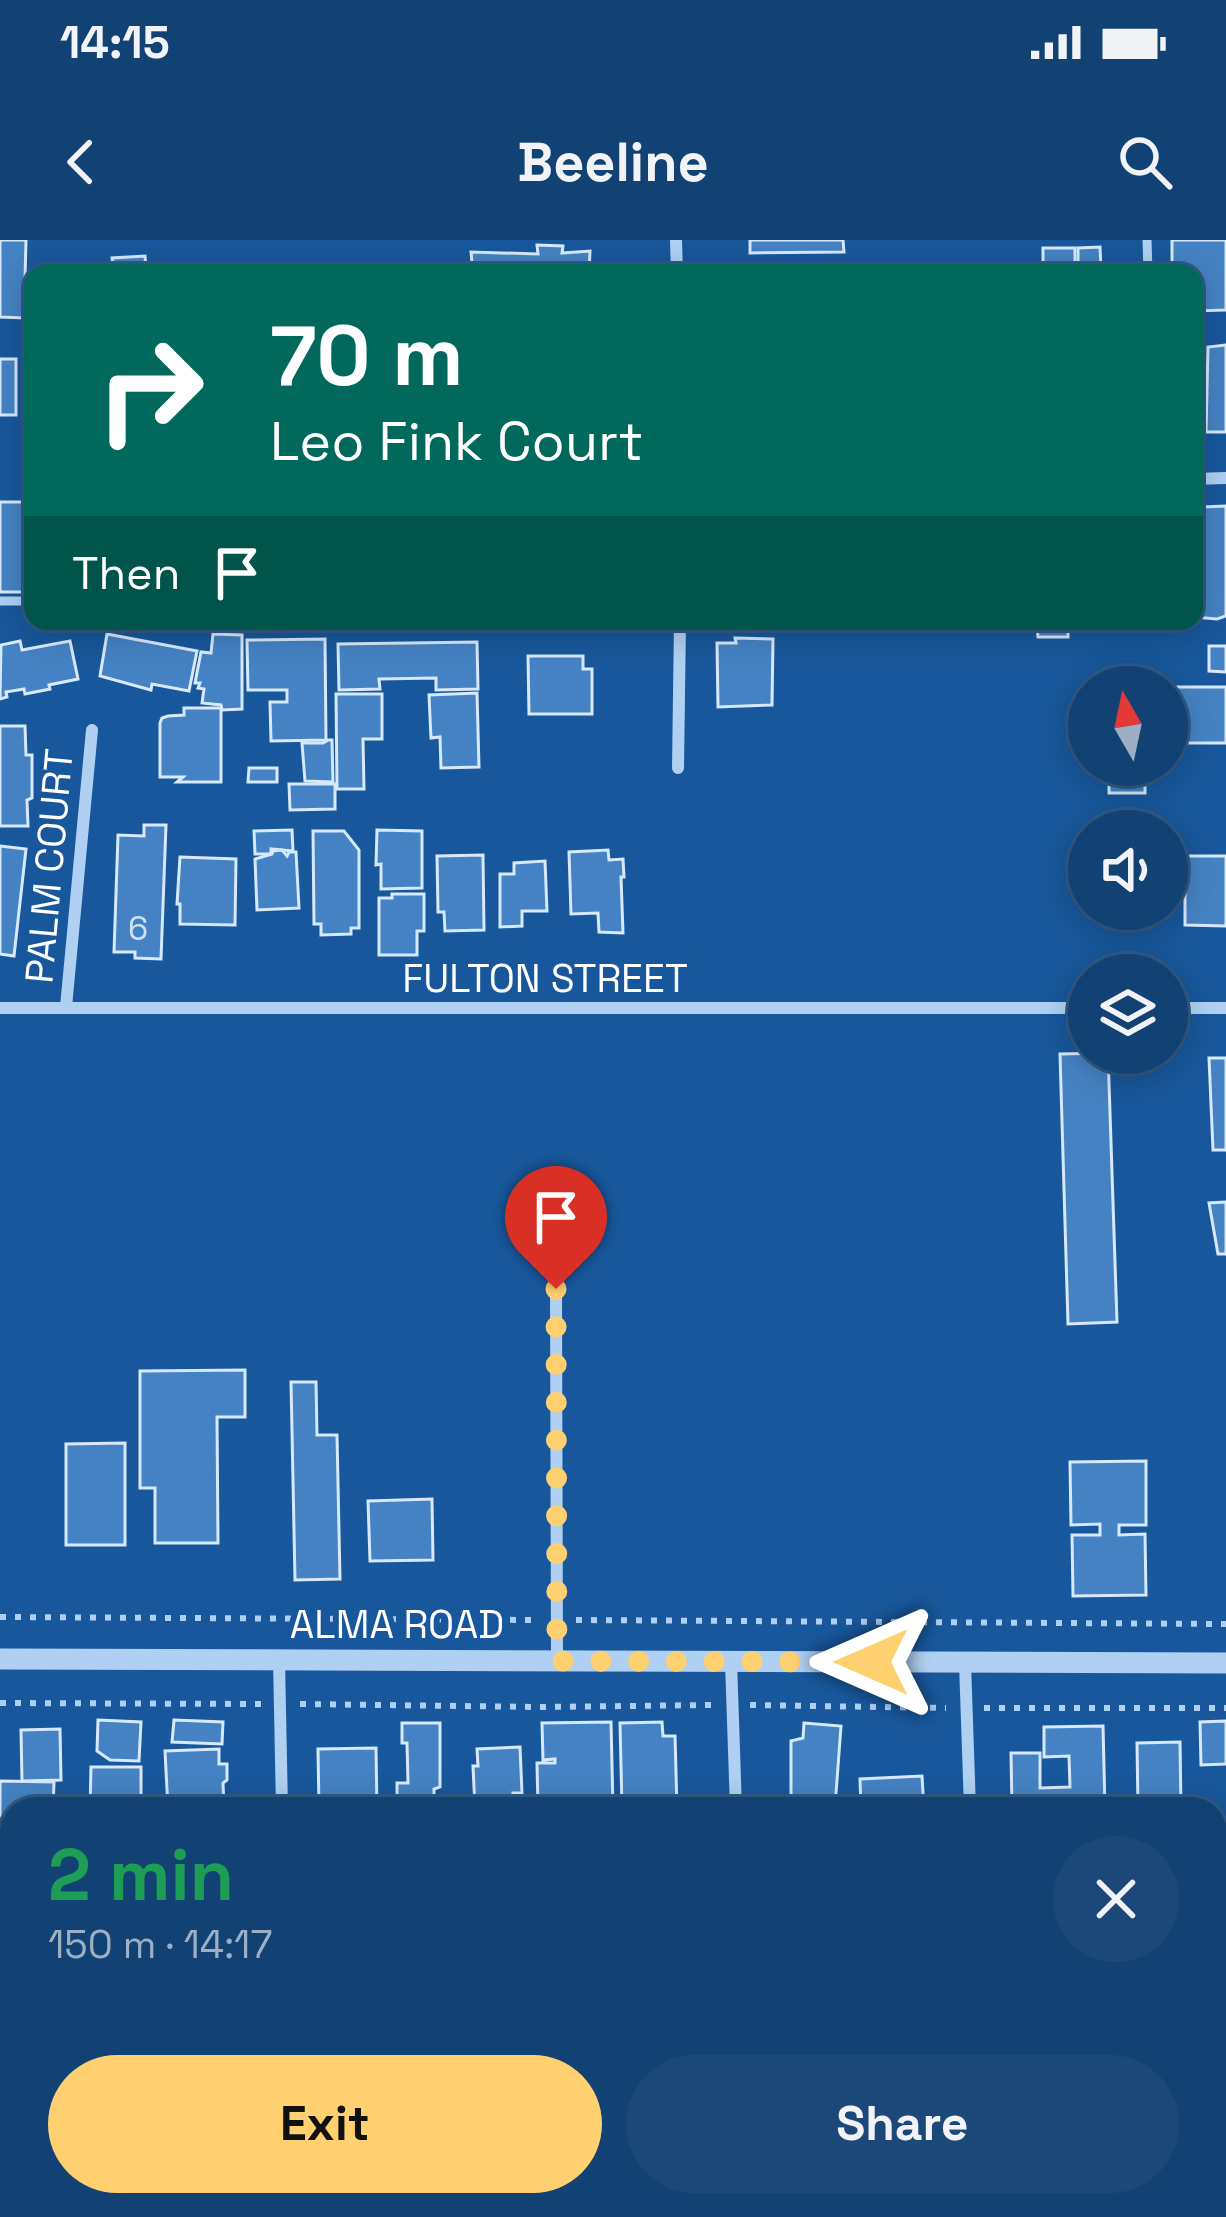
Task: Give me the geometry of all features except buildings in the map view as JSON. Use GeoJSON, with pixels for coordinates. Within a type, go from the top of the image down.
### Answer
{"type":"FeatureCollection","features":[{"type":"Feature","properties":{"kind":"street"},"geometry":{"type":"LineString","coordinates":[[678,768],[680,630]]}},
{"type":"Feature","properties":{"kind":"street","name":"PALM COURT"},"geometry":{"type":"LineString","coordinates":[[66,1007],[92,730]]}},
{"type":"Feature","properties":{"kind":"street","name":"FULTON STREET"},"geometry":{"type":"LineString","coordinates":[[0,1007],[1068,1008]]}},
{"type":"Feature","properties":{"kind":"street"},"geometry":{"type":"LineString","coordinates":[[1188,1008],[1226,1008]]}},
{"type":"Feature","properties":{"kind":"street"},"geometry":{"type":"LineString","coordinates":[[556,1289],[557,1661]]}},
{"type":"Feature","properties":{"kind":"street","name":"ALMA ROAD"},"geometry":{"type":"LineString","coordinates":[[0,1659],[1226,1663]]}},
{"type":"Feature","properties":{"kind":"street"},"geometry":{"type":"LineString","coordinates":[[280,1660],[282,1797]]}},
{"type":"Feature","properties":{"kind":"street"},"geometry":{"type":"LineString","coordinates":[[731,1662],[736,1797]]}},
{"type":"Feature","properties":{"kind":"street"},"geometry":{"type":"LineString","coordinates":[[965,1663],[970,1797]]}},
{"type":"Feature","properties":{"kind":"path"},"geometry":{"type":"LineString","coordinates":[[0,1617],[1226,1624]]}},
{"type":"Feature","properties":{"kind":"path"},"geometry":{"type":"LineString","coordinates":[[0,1703],[280,1704]]}},
{"type":"Feature","properties":{"kind":"route"},"geometry":{"type":"LineString","coordinates":[[556,1289],[557,1661],[872,1662]]}}]}
